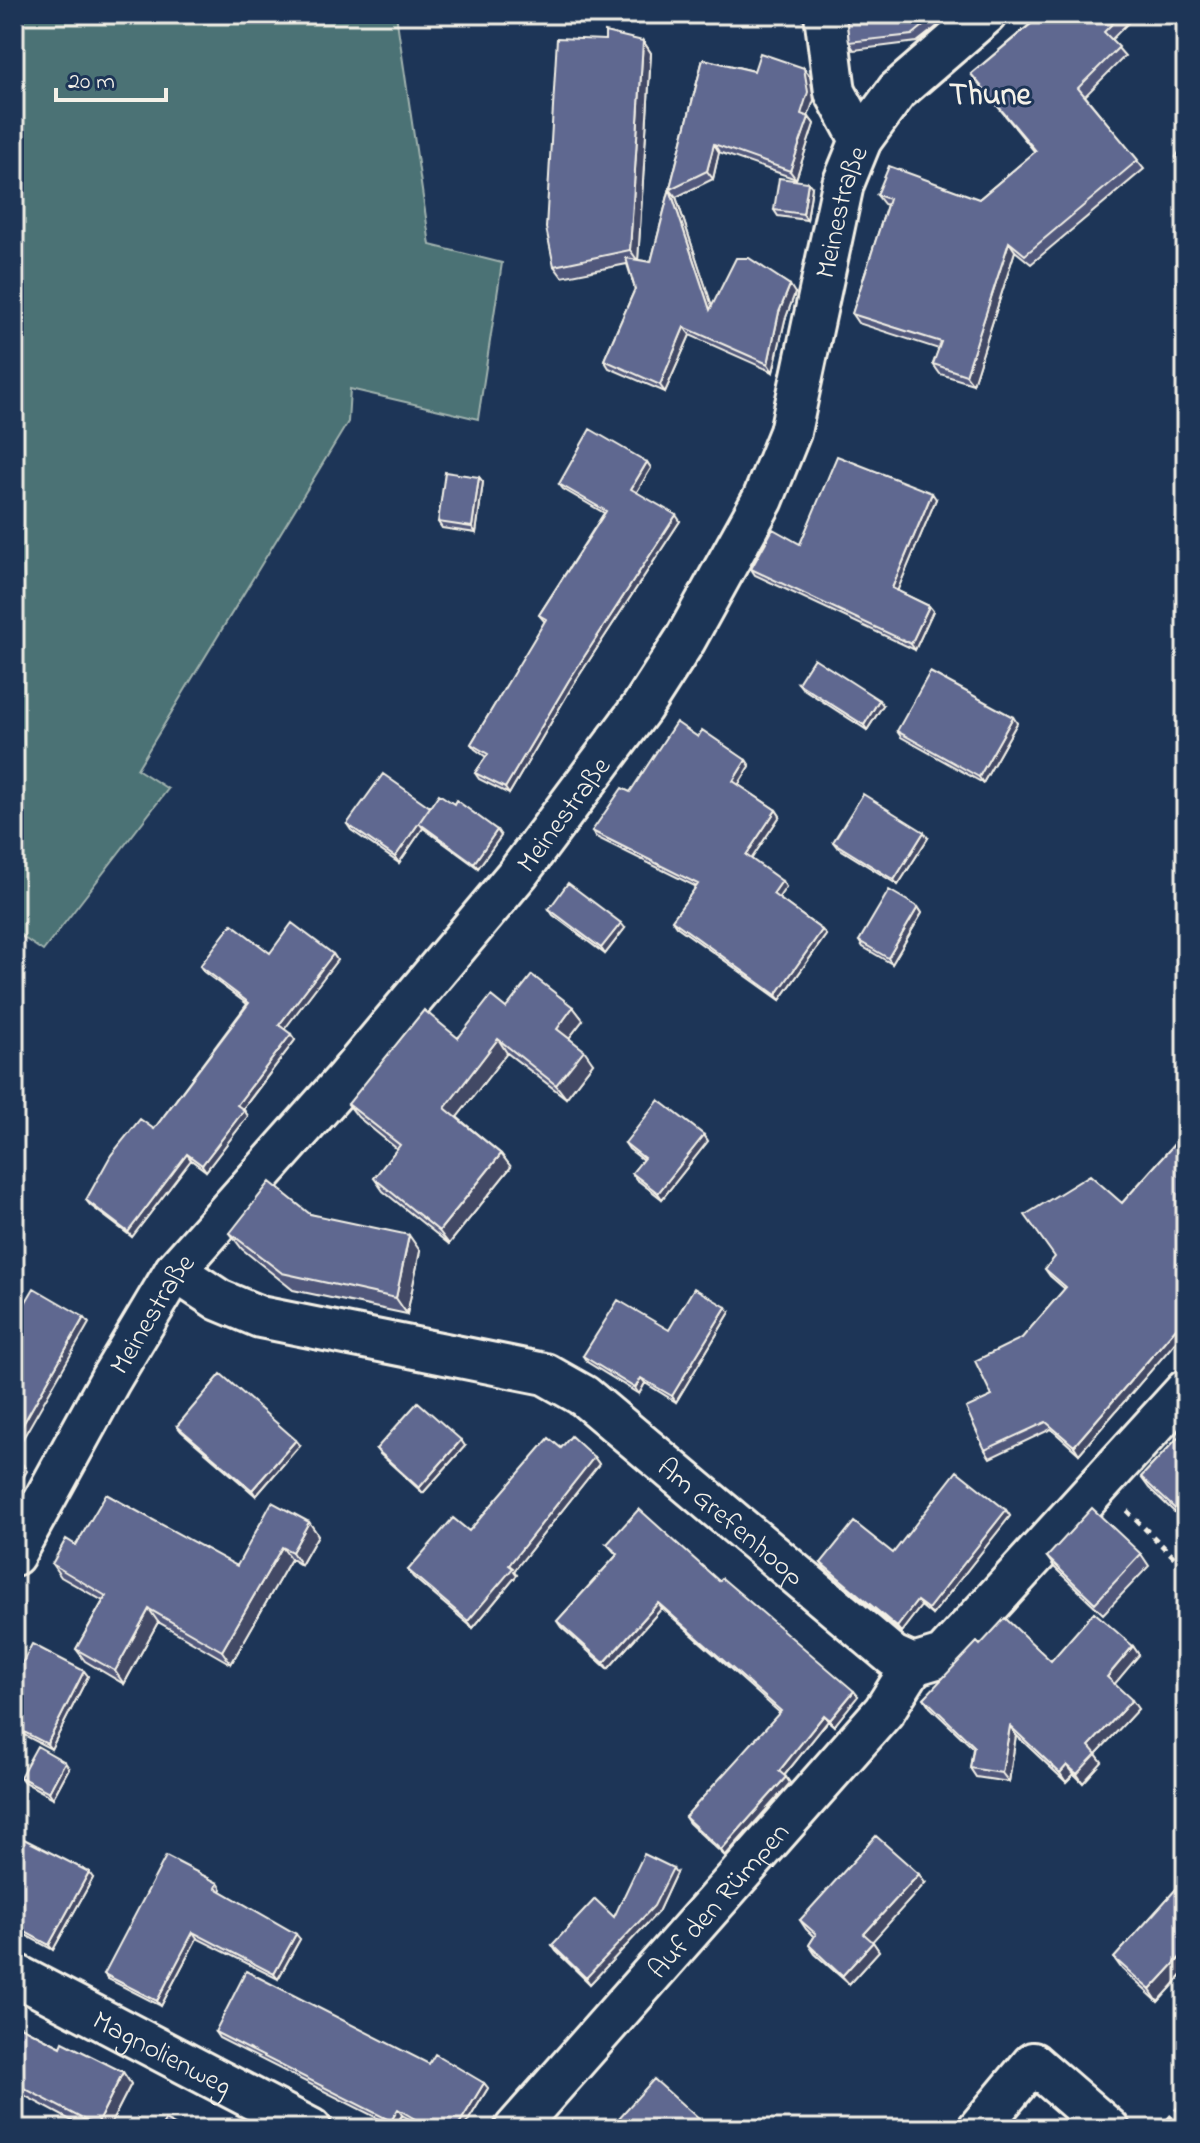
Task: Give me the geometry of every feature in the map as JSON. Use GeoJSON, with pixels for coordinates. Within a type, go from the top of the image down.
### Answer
{"type":"FeatureCollection","features":[{"type":"Feature","properties":{"kind":"street"},"geometry":{"type":"LineString","coordinates":[[825,14],[835,92],[861,140]]}},
{"type":"Feature","properties":{"kind":"street","name":"Meinestraße"},"geometry":{"type":"LineString","coordinates":[[14,1555],[110,1380],[175,1271],[343,1082],[519,872],[642,707],[685,640],[763,499],[790,432],[843,184],[861,140],[897,91],[986,14]]}},
{"type":"Feature","properties":{"kind":"street","name":"Am Grefenhoop"},"geometry":{"type":"LineString","coordinates":[[175,1271],[219,1300],[260,1317],[545,1374],[584,1396],[893,1656],[913,1665]]}},
{"type":"Feature","properties":{"kind":"street"},"geometry":{"type":"LineString","coordinates":[[913,1665],[943,1656],[1186,1390]]}},
{"type":"Feature","properties":{"kind":"street","name":"Auf den Rümpen"},"geometry":{"type":"LineString","coordinates":[[515,2129],[884,1711],[913,1665]]}},
{"type":"Feature","properties":{"kind":"street","name":"Magnolienweg"},"geometry":{"type":"LineString","coordinates":[[14,1974],[311,2129]]}},
{"type":"Feature","properties":{"kind":"street"},"geometry":{"type":"LineString","coordinates":[[978,2129],[1033,2063],[1109,2129]]}},
{"type":"Feature","properties":{"kind":"path"},"geometry":{"type":"LineString","coordinates":[[1100,1486],[1186,1569]]}},
{"type":"Feature","properties":{"kind":"path"},"geometry":{"type":"LineString","coordinates":[[1160,2129],[1186,2100]]}},
{"type":"Feature","properties":{"kind":"green space"},"geometry":{"type":"Polygon","coordinates":[[[14,14],[396,14],[430,245],[502,263],[478,419],[350,389],[348,422],[137,769],[168,789],[43,951],[21,936],[14,945],[14,14]]]}},
{"type":"Feature","properties":{"kind":"building"},"geometry":{"type":"Polygon","coordinates":[[[846,14],[938,14],[912,35],[849,42],[846,14]]]}},
{"type":"Feature","properties":{"kind":"building"},"geometry":{"type":"Polygon","coordinates":[[[1043,14],[1122,14],[1104,32],[1119,47],[1078,88],[1138,160],[1025,255],[1009,242],[966,375],[933,364],[941,342],[852,314],[889,199],[877,195],[889,166],[979,199],[1036,151],[971,74],[1043,14]]]}},
{"type":"Feature","properties":{"kind":"building"},"geometry":{"type":"Polygon","coordinates":[[[605,32],[643,41],[630,250],[554,266],[546,228],[557,38],[605,40],[605,32]]]}},
{"type":"Feature","properties":{"kind":"building"},"geometry":{"type":"Polygon","coordinates":[[[760,53],[804,68],[808,92],[801,114],[809,117],[790,171],[714,144],[707,171],[670,189],[710,310],[736,258],[749,258],[790,285],[779,312],[768,364],[684,327],[660,385],[604,360],[635,289],[626,258],[651,262],[703,59],[754,71],[760,53]]]}},
{"type":"Feature","properties":{"kind":"building"},"geometry":{"type":"Polygon","coordinates":[[[1186,141],[1186,164],[1176,157],[1186,141]]]}},
{"type":"Feature","properties":{"kind":"building"},"geometry":{"type":"Polygon","coordinates":[[[779,178],[808,182],[803,214],[774,210],[779,178]]]}},
{"type":"Feature","properties":{"kind":"building"},"geometry":{"type":"Polygon","coordinates":[[[590,429],[647,462],[631,489],[676,515],[569,680],[505,788],[475,773],[488,754],[471,744],[546,619],[539,615],[606,511],[559,484],[590,429]]]}},
{"type":"Feature","properties":{"kind":"building"},"geometry":{"type":"Polygon","coordinates":[[[837,456],[932,493],[892,588],[929,606],[911,644],[751,569],[773,529],[800,544],[837,456]]]}},
{"type":"Feature","properties":{"kind":"building"},"geometry":{"type":"Polygon","coordinates":[[[445,472],[479,477],[472,527],[438,522],[445,472]]]}},
{"type":"Feature","properties":{"kind":"building"},"geometry":{"type":"Polygon","coordinates":[[[814,658],[879,700],[864,725],[798,683],[814,658]]]}},
{"type":"Feature","properties":{"kind":"building"},"geometry":{"type":"Polygon","coordinates":[[[930,672],[1013,717],[979,777],[897,731],[930,672]]]}},
{"type":"Feature","properties":{"kind":"building"},"geometry":{"type":"Polygon","coordinates":[[[676,722],[698,737],[702,730],[746,760],[733,781],[776,810],[746,855],[782,881],[773,894],[822,930],[776,995],[672,920],[698,884],[592,831],[622,788],[630,792],[676,722]]]}},
{"type":"Feature","properties":{"kind":"building"},"geometry":{"type":"Polygon","coordinates":[[[383,774],[430,807],[395,857],[347,824],[383,774]]]}},
{"type":"Feature","properties":{"kind":"building"},"geometry":{"type":"Polygon","coordinates":[[[439,794],[454,804],[456,800],[497,830],[474,863],[419,823],[439,794]]]}},
{"type":"Feature","properties":{"kind":"building"},"geometry":{"type":"Polygon","coordinates":[[[863,794],[924,832],[894,880],[833,842],[863,794]]]}},
{"type":"Feature","properties":{"kind":"building"},"geometry":{"type":"Polygon","coordinates":[[[568,883],[621,923],[601,948],[549,909],[568,883]]]}},
{"type":"Feature","properties":{"kind":"building"},"geometry":{"type":"Polygon","coordinates":[[[889,890],[918,907],[888,958],[859,941],[889,890]]]}},
{"type":"Feature","properties":{"kind":"building"},"geometry":{"type":"Polygon","coordinates":[[[292,923],[333,954],[279,1025],[291,1034],[237,1105],[244,1110],[202,1165],[187,1154],[128,1232],[86,1200],[111,1155],[140,1119],[154,1129],[249,1003],[200,966],[232,924],[270,953],[292,923]]]}},
{"type":"Feature","properties":{"kind":"building"},"geometry":{"type":"Polygon","coordinates":[[[532,975],[573,1007],[557,1029],[584,1050],[556,1085],[498,1039],[445,1108],[501,1154],[439,1231],[374,1178],[400,1145],[348,1104],[424,1010],[458,1038],[491,996],[506,1008],[532,975]]]}},
{"type":"Feature","properties":{"kind":"building"},"geometry":{"type":"Polygon","coordinates":[[[659,1100],[704,1135],[658,1193],[632,1173],[644,1158],[625,1143],[659,1100]]]}},
{"type":"Feature","properties":{"kind":"building"},"geometry":{"type":"Polygon","coordinates":[[[1186,1131],[1186,1323],[1183,1320],[1074,1446],[1046,1422],[985,1450],[966,1408],[992,1396],[975,1361],[1022,1338],[1066,1287],[1045,1269],[1055,1257],[1025,1215],[1090,1175],[1122,1203],[1186,1131]]]}},
{"type":"Feature","properties":{"kind":"building"},"geometry":{"type":"Polygon","coordinates":[[[270,1182],[310,1214],[409,1235],[396,1298],[282,1273],[230,1233],[270,1182]]]}},
{"type":"Feature","properties":{"kind":"building"},"geometry":{"type":"Polygon","coordinates":[[[34,1288],[84,1317],[14,1440],[14,1315],[17,1317],[34,1288]]]}},
{"type":"Feature","properties":{"kind":"building"},"geometry":{"type":"Polygon","coordinates":[[[694,1288],[726,1307],[672,1396],[641,1378],[635,1388],[583,1356],[618,1300],[669,1330],[694,1288]]]}},
{"type":"Feature","properties":{"kind":"building"},"geometry":{"type":"Polygon","coordinates":[[[221,1374],[296,1440],[252,1490],[177,1426],[221,1374]]]}},
{"type":"Feature","properties":{"kind":"building"},"geometry":{"type":"Polygon","coordinates":[[[418,1402],[461,1440],[419,1488],[376,1449],[418,1402]]]}},
{"type":"Feature","properties":{"kind":"building"},"geometry":{"type":"Polygon","coordinates":[[[1186,1429],[1186,1519],[1141,1477],[1186,1429]]]}},
{"type":"Feature","properties":{"kind":"building"},"geometry":{"type":"Polygon","coordinates":[[[571,1436],[594,1457],[509,1565],[513,1568],[468,1621],[408,1570],[453,1518],[469,1531],[549,1438],[561,1448],[571,1436]]]}},
{"type":"Feature","properties":{"kind":"building"},"geometry":{"type":"Polygon","coordinates":[[[14,1460],[23,1465],[14,1480],[14,1460]]]}},
{"type":"Feature","properties":{"kind":"building"},"geometry":{"type":"Polygon","coordinates":[[[957,1471],[1006,1510],[928,1609],[917,1601],[897,1627],[821,1563],[854,1522],[893,1553],[957,1471]]]}},
{"type":"Feature","properties":{"kind":"building"},"geometry":{"type":"Polygon","coordinates":[[[106,1494],[237,1566],[272,1502],[309,1522],[292,1552],[282,1547],[222,1651],[149,1609],[115,1671],[76,1649],[106,1596],[52,1564],[66,1539],[76,1545],[106,1494]]]}},
{"type":"Feature","properties":{"kind":"building"},"geometry":{"type":"Polygon","coordinates":[[[1092,1508],[1141,1554],[1095,1603],[1047,1557],[1092,1508]]]}},
{"type":"Feature","properties":{"kind":"building"},"geometry":{"type":"Polygon","coordinates":[[[639,1509],[719,1581],[722,1578],[854,1691],[830,1720],[824,1715],[779,1771],[786,1777],[721,1850],[685,1817],[781,1711],[658,1603],[604,1663],[557,1621],[618,1554],[607,1544],[639,1509]]]}},
{"type":"Feature","properties":{"kind":"building"},"geometry":{"type":"Polygon","coordinates":[[[1094,1612],[1133,1646],[1107,1677],[1132,1700],[1089,1746],[1096,1754],[1077,1774],[1067,1765],[1060,1773],[1010,1726],[1002,1773],[970,1768],[974,1746],[924,1698],[977,1642],[980,1645],[1005,1618],[1051,1661],[1094,1612]]]}},
{"type":"Feature","properties":{"kind":"building"},"geometry":{"type":"Polygon","coordinates":[[[32,1644],[84,1671],[47,1744],[14,1727],[14,1679],[32,1644]]]}},
{"type":"Feature","properties":{"kind":"building"},"geometry":{"type":"Polygon","coordinates":[[[37,1746],[65,1762],[49,1792],[20,1777],[37,1746]]]}},
{"type":"Feature","properties":{"kind":"building"},"geometry":{"type":"Polygon","coordinates":[[[14,1834],[89,1872],[49,1945],[14,1926],[14,1834]]]}},
{"type":"Feature","properties":{"kind":"building"},"geometry":{"type":"Polygon","coordinates":[[[876,1836],[919,1874],[864,1934],[873,1942],[842,1976],[809,1945],[816,1934],[800,1920],[876,1836]]]}},
{"type":"Feature","properties":{"kind":"building"},"geometry":{"type":"Polygon","coordinates":[[[644,1854],[673,1868],[654,1906],[586,1978],[552,1945],[595,1899],[614,1917],[644,1854]]]}},
{"type":"Feature","properties":{"kind":"building"},"geometry":{"type":"Polygon","coordinates":[[[166,1856],[218,1883],[216,1888],[296,1934],[274,1974],[193,1932],[157,2001],[104,1974],[166,1856]]]}},
{"type":"Feature","properties":{"kind":"building"},"geometry":{"type":"Polygon","coordinates":[[[1186,1878],[1186,1951],[1150,1990],[1114,1958],[1186,1878]]]}},
{"type":"Feature","properties":{"kind":"building"},"geometry":{"type":"Polygon","coordinates":[[[246,1971],[429,2064],[435,2054],[484,2083],[456,2129],[432,2129],[398,2109],[391,2121],[215,2032],[246,1971]]]}},
{"type":"Feature","properties":{"kind":"building"},"geometry":{"type":"Polygon","coordinates":[[[14,2023],[61,2047],[63,2042],[123,2072],[96,2126],[14,2083],[14,2023]]]}},
{"type":"Feature","properties":{"kind":"building"},"geometry":{"type":"Polygon","coordinates":[[[654,2079],[700,2120],[693,2129],[609,2129],[654,2079]]]}},
{"type":"Feature","properties":{"kind":"building"},"geometry":{"type":"Polygon","coordinates":[[[165,2120],[182,2129],[161,2129],[165,2120]]]}},
{"type":"Feature","properties":{"kind":"district","name":"Thune"},"geometry":{"type":"Point","coordinates":[990,93]}}]}
